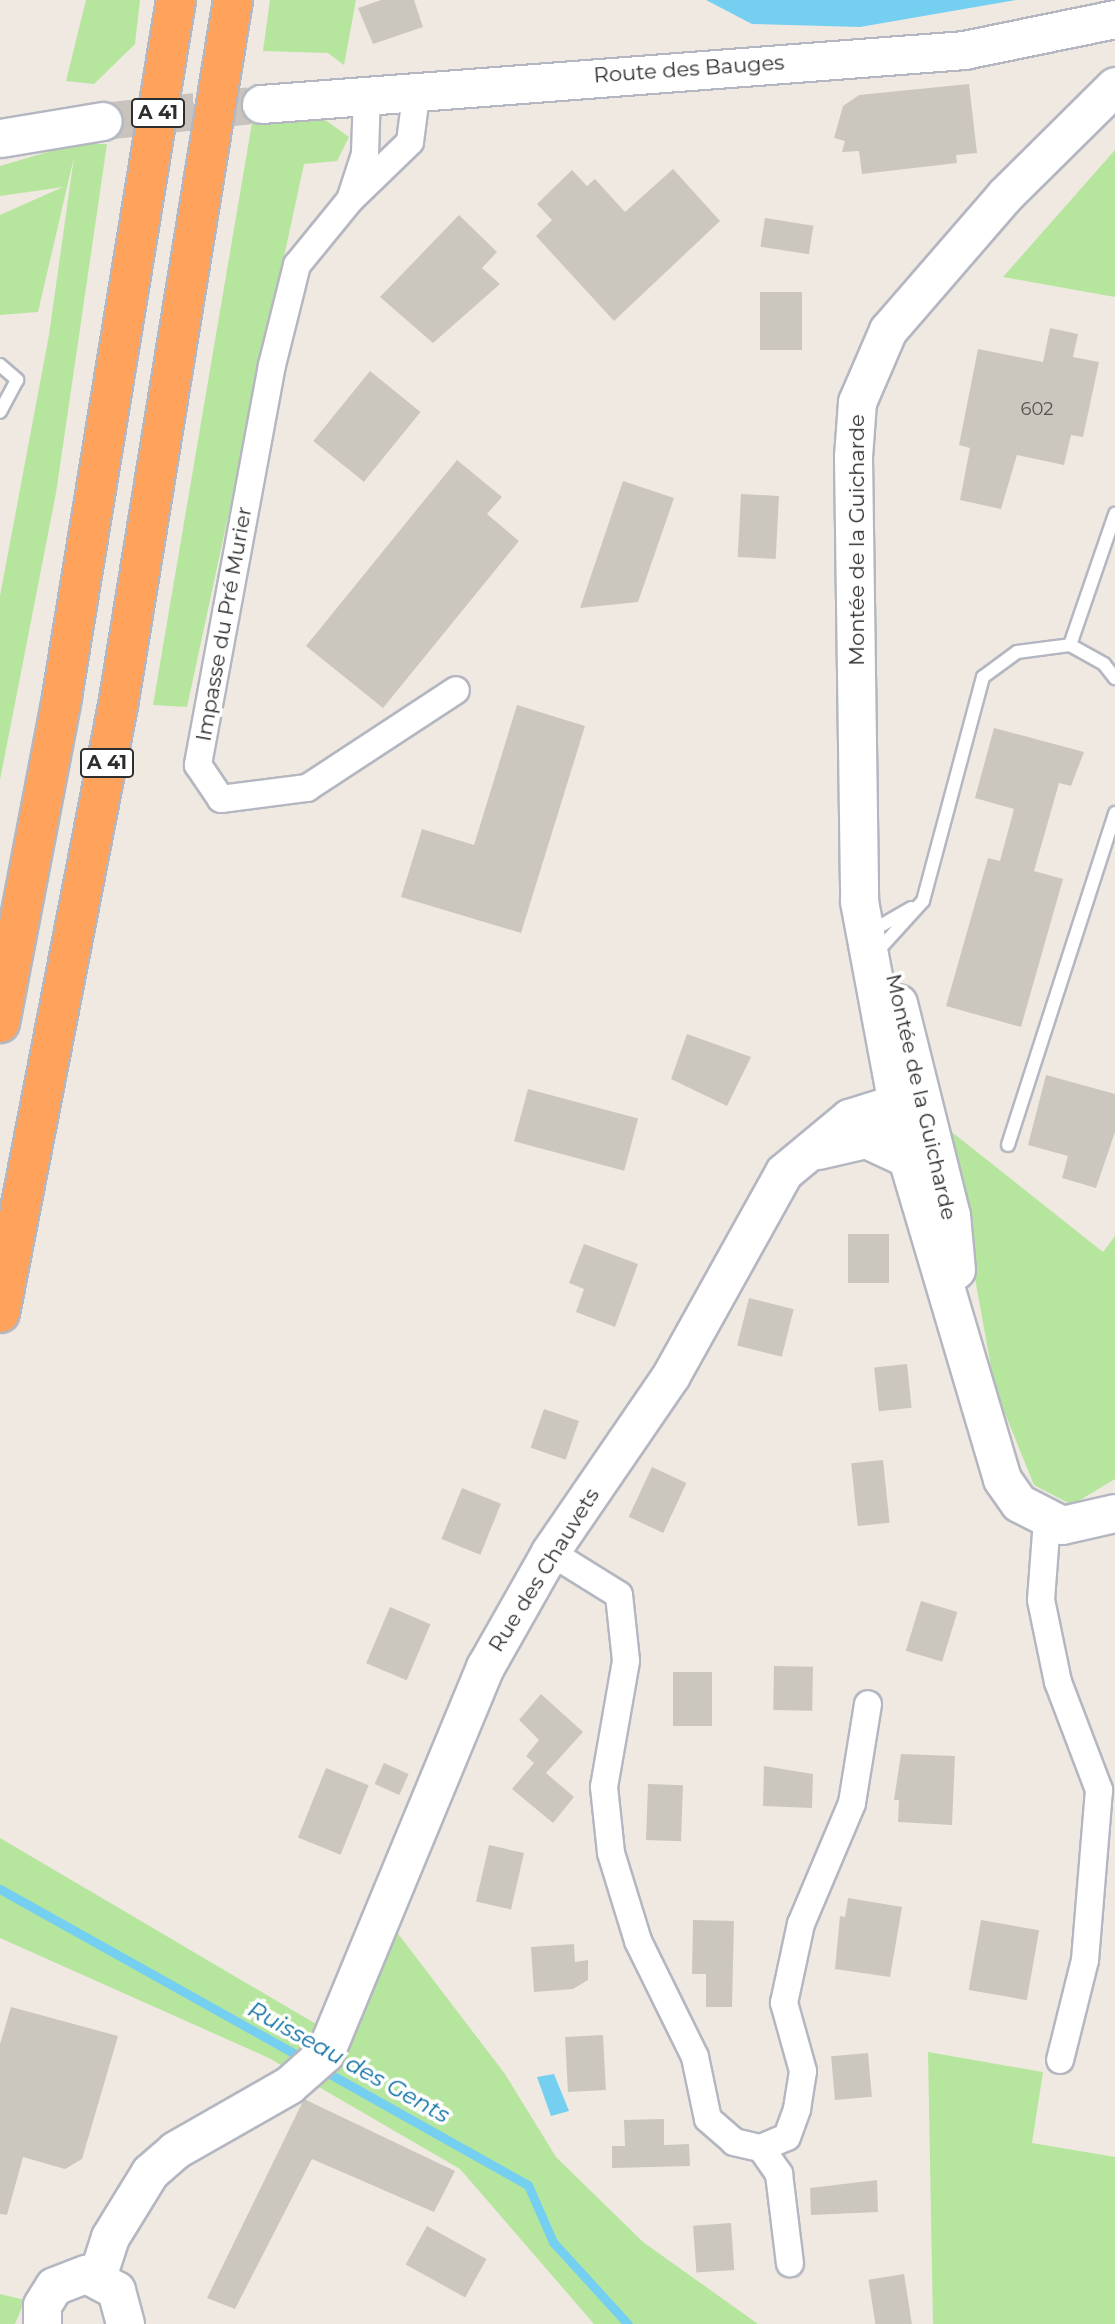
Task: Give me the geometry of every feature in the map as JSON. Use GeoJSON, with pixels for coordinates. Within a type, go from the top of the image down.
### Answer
{"type":"FeatureCollection","features":[{"type":"Feature","properties":{"kind":"highway","name":"A 41"},"geometry":{"type":"LineString","coordinates":[[0,1023],[62,698],[176,0]]}},
{"type":"Feature","properties":{"kind":"highway","name":"A 41"},"geometry":{"type":"LineString","coordinates":[[0,1313],[119,699],[233,0]]}},
{"type":"Feature","properties":{"kind":"main road","name":"Route des Bauges"},"geometry":{"type":"LineString","coordinates":[[261,104],[417,88],[964,50],[1115,19]]}},
{"type":"Feature","properties":{"kind":"main road","name":"Montée de la Guicharde"},"geometry":{"type":"LineString","coordinates":[[1113,85],[912,297],[870,363],[857,402],[853,457],[860,788],[859,901],[894,1104],[907,1158],[960,1324],[1002,1479],[1019,1503],[1047,1520],[1082,1525],[1115,1513]]}},
{"type":"Feature","properties":{"kind":"main road"},"geometry":{"type":"LineString","coordinates":[[0,138],[103,121]]}},
{"type":"Feature","properties":{"kind":"main road","name":"Montée de la Guicharde"},"geometry":{"type":"LineString","coordinates":[[860,788],[883,935],[951,1215],[960,1324]]}},
{"type":"Feature","properties":{"kind":"main road"},"geometry":{"type":"LineString","coordinates":[[894,1104],[929,1129]]}},
{"type":"Feature","properties":{"kind":"main road","name":"Rue des Chauvets"},"geometry":{"type":"LineString","coordinates":[[97,2277],[110,2237],[150,2172],[315,2062],[485,1667],[550,1552],[671,1375],[729,1260],[800,1156],[849,1118],[894,1104]]}},
{"type":"Feature","properties":{"kind":"main road"},"geometry":{"type":"LineString","coordinates":[[800,1156],[866,1139],[907,1158]]}},
{"type":"Feature","properties":{"kind":"main road"},"geometry":{"type":"LineString","coordinates":[[42,2324],[42,2305],[54,2286],[74,2275],[97,2277],[116,2290],[124,2324]]}},
{"type":"Feature","properties":{"kind":"street","name":"Impasse du Pré Murier"},"geometry":{"type":"LineString","coordinates":[[417,88],[410,142],[350,200],[297,265],[272,365],[198,765],[221,799],[307,788],[456,690]]}},
{"type":"Feature","properties":{"kind":"street","name":"Impasse du Pré Murier"},"geometry":{"type":"LineString","coordinates":[[350,200],[365,154],[366,93]]}},
{"type":"Feature","properties":{"kind":"street"},"geometry":{"type":"LineString","coordinates":[[1047,1520],[1041,1600],[1058,1682],[1099,1790],[1085,1960],[1060,2060]]}},
{"type":"Feature","properties":{"kind":"street"},"geometry":{"type":"LineString","coordinates":[[550,1552],[619,1595],[626,1661],[604,1787],[611,1853],[638,1941],[695,2057],[708,2119],[734,2142],[761,2148],[788,2137],[797,2109],[803,2071],[784,2003],[801,1924],[852,1803],[868,1704]]}},
{"type":"Feature","properties":{"kind":"street"},"geometry":{"type":"LineString","coordinates":[[761,2148],[779,2174],[790,2263]]}},
{"type":"Feature","properties":{"kind":"lane"},"geometry":{"type":"LineString","coordinates":[[0,365],[17,380],[0,411]]}},
{"type":"Feature","properties":{"kind":"lane"},"geometry":{"type":"LineString","coordinates":[[1070,645],[1115,514]]}},
{"type":"Feature","properties":{"kind":"lane"},"geometry":{"type":"LineString","coordinates":[[883,935],[923,901],[983,677],[1017,652],[1070,645],[1104,664],[1115,678]]}},
{"type":"Feature","properties":{"kind":"lane"},"geometry":{"type":"LineString","coordinates":[[1008,1145],[1115,813]]}},
{"type":"Feature","properties":{"kind":"lane"},"geometry":{"type":"LineString","coordinates":[[883,935],[923,901]]}},
{"type":"Feature","properties":{"kind":"green space"},"geometry":{"type":"Polygon","coordinates":[[[86,0],[140,0],[135,44],[94,84],[66,81],[86,0]]]}},
{"type":"Feature","properties":{"kind":"green space"},"geometry":{"type":"Polygon","coordinates":[[[270,0],[356,0],[344,65],[328,53],[263,51],[270,0]]]}},
{"type":"Feature","properties":{"kind":"green space"},"geometry":{"type":"Polygon","coordinates":[[[314,112],[349,137],[337,161],[304,164],[187,707],[153,705],[252,123],[314,112]]]}},
{"type":"Feature","properties":{"kind":"green space"},"geometry":{"type":"Polygon","coordinates":[[[75,144],[107,144],[56,493],[0,780],[0,596],[49,335],[74,157],[38,312],[0,315],[0,215],[63,187],[0,196],[0,166],[75,144]]]}},
{"type":"Feature","properties":{"kind":"green space"},"geometry":{"type":"Polygon","coordinates":[[[1115,150],[1115,297],[1003,277],[1115,150]]]}},
{"type":"Feature","properties":{"kind":"green space"},"geometry":{"type":"Polygon","coordinates":[[[948,1129],[1103,1252],[1115,1236],[1115,1479],[1072,1505],[1034,1485],[995,1389],[948,1129]]]}},
{"type":"Feature","properties":{"kind":"green space"},"geometry":{"type":"Polygon","coordinates":[[[0,1838],[350,2044],[396,1931],[505,2074],[556,2157],[643,2242],[758,2324],[594,2324],[460,2169],[269,2058],[0,1938],[0,1838]]]}},
{"type":"Feature","properties":{"kind":"green space"},"geometry":{"type":"Polygon","coordinates":[[[928,2052],[1043,2072],[1032,2143],[1115,2157],[1115,2324],[933,2324],[928,2052]]]}},
{"type":"Feature","properties":{"kind":"green space"},"geometry":{"type":"Polygon","coordinates":[[[0,2294],[25,2300],[15,2324],[0,2324],[0,2294]]]}},
{"type":"Feature","properties":{"kind":"water"},"geometry":{"type":"Polygon","coordinates":[[[706,0],[1016,0],[860,27],[752,24],[706,0]]]}},
{"type":"Feature","properties":{"kind":"water"},"geometry":{"type":"Polygon","coordinates":[[[554,2074],[569,2111],[551,2116],[537,2077],[554,2074]]]}},
{"type":"Feature","properties":{"kind":"building"},"geometry":{"type":"Polygon","coordinates":[[[381,0],[414,0],[423,27],[373,44],[358,8],[381,0]]]}},
{"type":"Feature","properties":{"kind":"building"},"geometry":{"type":"Polygon","coordinates":[[[969,84],[977,153],[956,155],[957,163],[862,174],[859,151],[842,152],[845,141],[834,138],[843,106],[859,95],[969,84]]]}},
{"type":"Feature","properties":{"kind":"building"},"geometry":{"type":"Polygon","coordinates":[[[673,169],[720,221],[614,321],[536,236],[552,220],[537,204],[572,170],[587,186],[595,179],[625,212],[673,169]]]}},
{"type":"Feature","properties":{"kind":"building"},"geometry":{"type":"Polygon","coordinates":[[[459,215],[497,252],[482,268],[500,284],[433,343],[380,297],[459,215]]]}},
{"type":"Feature","properties":{"kind":"building"},"geometry":{"type":"Polygon","coordinates":[[[765,218],[813,226],[809,254],[760,247],[765,218]]]}},
{"type":"Feature","properties":{"kind":"building"},"geometry":{"type":"Polygon","coordinates":[[[760,292],[802,292],[802,350],[760,350],[760,292]]]}},
{"type":"Feature","properties":{"kind":"building"},"geometry":{"type":"Polygon","coordinates":[[[1050,328],[1078,334],[1073,357],[1099,362],[1083,437],[1071,435],[1064,465],[1017,455],[1001,509],[960,500],[970,448],[959,445],[978,349],[1043,362],[1050,328]]]}},
{"type":"Feature","properties":{"kind":"building"},"geometry":{"type":"Polygon","coordinates":[[[370,371],[421,412],[364,482],[313,441],[370,371]]]}},
{"type":"Feature","properties":{"kind":"building"},"geometry":{"type":"Polygon","coordinates":[[[457,460],[502,497],[487,514],[519,541],[383,708],[306,646],[457,460]]]}},
{"type":"Feature","properties":{"kind":"building"},"geometry":{"type":"Polygon","coordinates":[[[623,481],[674,498],[638,602],[580,608],[623,481]]]}},
{"type":"Feature","properties":{"kind":"building"},"geometry":{"type":"Polygon","coordinates":[[[741,494],[779,496],[776,559],[738,557],[741,494]]]}},
{"type":"Feature","properties":{"kind":"building"},"geometry":{"type":"Polygon","coordinates":[[[517,705],[585,726],[521,933],[401,897],[422,829],[474,845],[517,705]]]}},
{"type":"Feature","properties":{"kind":"building"},"geometry":{"type":"Polygon","coordinates":[[[994,728],[1084,752],[1071,786],[1059,783],[1034,871],[1063,879],[1021,1027],[946,1006],[988,858],[1000,861],[1014,809],[975,798],[994,728]]]}},
{"type":"Feature","properties":{"kind":"building"},"geometry":{"type":"Polygon","coordinates":[[[687,1034],[751,1057],[727,1106],[671,1079],[687,1034]]]}},
{"type":"Feature","properties":{"kind":"building"},"geometry":{"type":"Polygon","coordinates":[[[1046,1075],[1115,1094],[1115,1132],[1096,1188],[1062,1178],[1068,1156],[1028,1145],[1046,1075]]]}},
{"type":"Feature","properties":{"kind":"building"},"geometry":{"type":"Polygon","coordinates":[[[528,1089],[638,1119],[624,1171],[514,1141],[528,1089]]]}},
{"type":"Feature","properties":{"kind":"building"},"geometry":{"type":"Polygon","coordinates":[[[848,1234],[889,1234],[889,1283],[848,1283],[848,1234]]]}},
{"type":"Feature","properties":{"kind":"building"},"geometry":{"type":"Polygon","coordinates":[[[584,1244],[638,1264],[615,1327],[576,1312],[584,1289],[569,1283],[584,1244]]]}},
{"type":"Feature","properties":{"kind":"building"},"geometry":{"type":"Polygon","coordinates":[[[749,1298],[794,1309],[782,1357],[737,1346],[749,1298]]]}},
{"type":"Feature","properties":{"kind":"building"},"geometry":{"type":"Polygon","coordinates":[[[907,1364],[912,1408],[879,1411],[874,1367],[907,1364]]]}},
{"type":"Feature","properties":{"kind":"building"},"geometry":{"type":"Polygon","coordinates":[[[544,1409],[579,1421],[566,1460],[531,1448],[544,1409]]]}},
{"type":"Feature","properties":{"kind":"building"},"geometry":{"type":"Polygon","coordinates":[[[883,1460],[890,1523],[858,1526],[851,1463],[883,1460]]]}},
{"type":"Feature","properties":{"kind":"building"},"geometry":{"type":"Polygon","coordinates":[[[652,1467],[686,1483],[663,1533],[629,1517],[652,1467]]]}},
{"type":"Feature","properties":{"kind":"building"},"geometry":{"type":"Polygon","coordinates":[[[462,1488],[501,1504],[480,1555],[441,1539],[462,1488]]]}},
{"type":"Feature","properties":{"kind":"building"},"geometry":{"type":"Polygon","coordinates":[[[921,1601],[957,1612],[942,1662],[906,1651],[921,1601]]]}},
{"type":"Feature","properties":{"kind":"building"},"geometry":{"type":"Polygon","coordinates":[[[390,1607],[431,1624],[407,1680],[366,1663],[390,1607]]]}},
{"type":"Feature","properties":{"kind":"building"},"geometry":{"type":"Polygon","coordinates":[[[774,1666],[813,1667],[812,1711],[773,1710],[774,1666]]]}},
{"type":"Feature","properties":{"kind":"building"},"geometry":{"type":"Polygon","coordinates":[[[673,1672],[712,1672],[712,1726],[673,1726],[673,1672]]]}},
{"type":"Feature","properties":{"kind":"building"},"geometry":{"type":"Polygon","coordinates":[[[541,1694],[583,1732],[546,1773],[574,1797],[553,1823],[512,1789],[534,1763],[526,1756],[539,1740],[519,1720],[541,1694]]]}},
{"type":"Feature","properties":{"kind":"building"},"geometry":{"type":"Polygon","coordinates":[[[901,1754],[955,1756],[952,1825],[898,1822],[899,1800],[894,1800],[901,1754]]]}},
{"type":"Feature","properties":{"kind":"building"},"geometry":{"type":"Polygon","coordinates":[[[384,1763],[409,1774],[399,1795],[375,1784],[384,1763]]]}},
{"type":"Feature","properties":{"kind":"building"},"geometry":{"type":"Polygon","coordinates":[[[764,1766],[813,1774],[812,1808],[763,1806],[764,1766]]]}},
{"type":"Feature","properties":{"kind":"building"},"geometry":{"type":"Polygon","coordinates":[[[326,1768],[369,1785],[341,1855],[298,1838],[326,1768]]]}},
{"type":"Feature","properties":{"kind":"building"},"geometry":{"type":"Polygon","coordinates":[[[648,1784],[683,1785],[681,1841],[646,1840],[648,1784]]]}},
{"type":"Feature","properties":{"kind":"building"},"geometry":{"type":"Polygon","coordinates":[[[489,1845],[524,1853],[511,1910],[476,1902],[489,1845]]]}},
{"type":"Feature","properties":{"kind":"building"},"geometry":{"type":"Polygon","coordinates":[[[848,1898],[902,1907],[890,1977],[835,1969],[840,1916],[845,1917],[848,1898]]]}},
{"type":"Feature","properties":{"kind":"building"},"geometry":{"type":"Polygon","coordinates":[[[693,1920],[734,1921],[732,2007],[706,2007],[706,1974],[692,1974],[693,1920]]]}},
{"type":"Feature","properties":{"kind":"building"},"geometry":{"type":"Polygon","coordinates":[[[981,1920],[1039,1930],[1027,2000],[969,1990],[981,1920]]]}},
{"type":"Feature","properties":{"kind":"building"},"geometry":{"type":"Polygon","coordinates":[[[574,1944],[575,1962],[588,1960],[588,1980],[573,1989],[534,1992],[531,1947],[574,1944]]]}},
{"type":"Feature","properties":{"kind":"building"},"geometry":{"type":"Polygon","coordinates":[[[11,2007],[118,2036],[82,2159],[65,2169],[23,2157],[7,2215],[0,2214],[0,2044],[11,2007]]]}},
{"type":"Feature","properties":{"kind":"building"},"geometry":{"type":"Polygon","coordinates":[[[603,2035],[606,2090],[568,2092],[565,2037],[603,2035]]]}},
{"type":"Feature","properties":{"kind":"building"},"geometry":{"type":"Polygon","coordinates":[[[868,2053],[872,2097],[835,2100],[831,2056],[868,2053]]]}},
{"type":"Feature","properties":{"kind":"building"},"geometry":{"type":"Polygon","coordinates":[[[304,2099],[455,2171],[434,2212],[312,2159],[235,2309],[207,2298],[304,2099]]]}},
{"type":"Feature","properties":{"kind":"building"},"geometry":{"type":"Polygon","coordinates":[[[664,2119],[664,2145],[689,2144],[690,2166],[612,2168],[612,2146],[625,2146],[624,2120],[664,2119]]]}},
{"type":"Feature","properties":{"kind":"building"},"geometry":{"type":"Polygon","coordinates":[[[877,2180],[878,2212],[811,2215],[810,2188],[877,2180]]]}},
{"type":"Feature","properties":{"kind":"building"},"geometry":{"type":"Polygon","coordinates":[[[731,2223],[734,2270],[696,2273],[693,2226],[731,2223]]]}},
{"type":"Feature","properties":{"kind":"building"},"geometry":{"type":"Polygon","coordinates":[[[427,2226],[486,2259],[465,2297],[406,2264],[427,2226]]]}},
{"type":"Feature","properties":{"kind":"building"},"geometry":{"type":"Polygon","coordinates":[[[904,2274],[912,2324],[875,2324],[868,2280],[904,2274]]]}},
{"type":"Feature","properties":{"kind":"waterway","name":"Ruisseau des Gents"},"geometry":{"type":"LineString","coordinates":[[0,1889],[306,2060]]}},
{"type":"Feature","properties":{"kind":"waterway","name":"Ruisseau des Gents"},"geometry":{"type":"LineString","coordinates":[[321,2069],[528,2185],[553,2242],[628,2324]]}},
{"type":"Feature","properties":{"kind":"tunnel"},"geometry":{"type":"LineString","coordinates":[[103,121],[261,104]]}}]}
